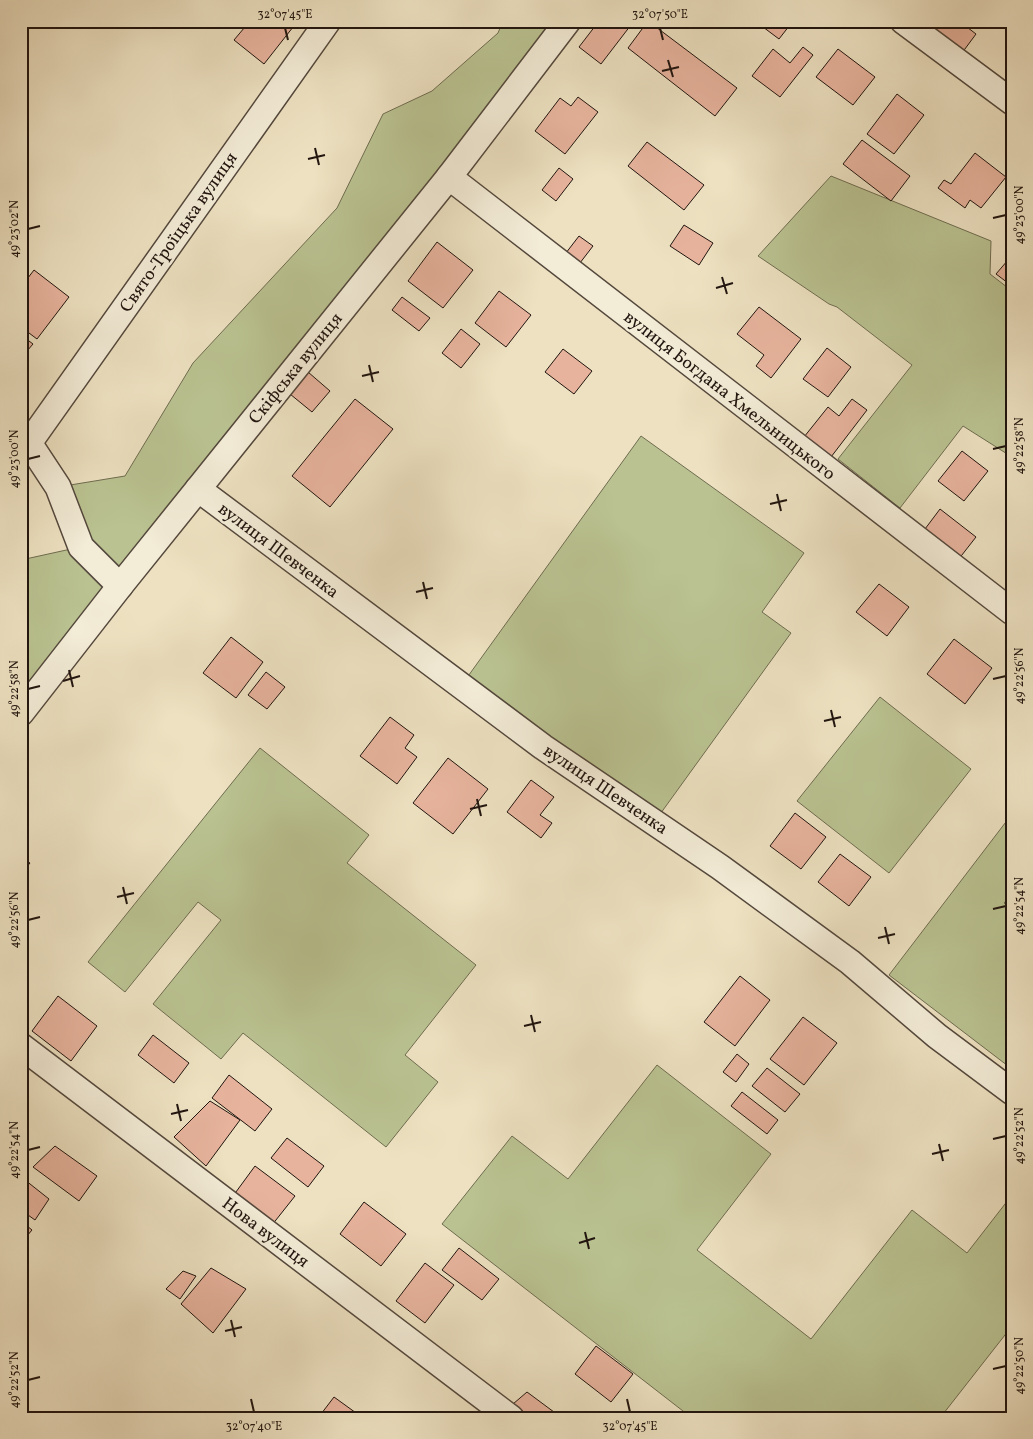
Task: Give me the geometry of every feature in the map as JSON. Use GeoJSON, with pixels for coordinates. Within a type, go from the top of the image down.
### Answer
{"type":"FeatureCollection","features":[{"type":"Feature","properties":{"kind":"street","name":"Свято-Троїцька вулиця"},"geometry":{"type":"LineString","coordinates":[[25,440],[328,21]]}},
{"type":"Feature","properties":{"kind":"street","name":"Скіфська вулиця"},"geometry":{"type":"LineString","coordinates":[[21,713],[120,586],[448,177],[568,21]]}},
{"type":"Feature","properties":{"kind":"street"},"geometry":{"type":"LineString","coordinates":[[903,21],[1012,102]]}},
{"type":"Feature","properties":{"kind":"street","name":"вулиця Богдана Хмельницького"},"geometry":{"type":"LineString","coordinates":[[448,177],[1012,612]]}},
{"type":"Feature","properties":{"kind":"street"},"geometry":{"type":"LineString","coordinates":[[25,440],[58,487],[81,547],[120,586]]}},
{"type":"Feature","properties":{"kind":"street","name":"вулиця Шевченка"},"geometry":{"type":"LineString","coordinates":[[198,489],[543,747],[720,867],[850,962],[937,1036],[1012,1092]]}},
{"type":"Feature","properties":{"kind":"street","name":"Нова вулиця"},"geometry":{"type":"LineString","coordinates":[[21,1046],[511,1418]]}},
{"type":"Feature","properties":{"kind":"green space"},"geometry":{"type":"Polygon","coordinates":[[[503,21],[568,21],[21,710],[21,560],[80,547],[58,487],[125,476],[193,363],[337,208],[383,114],[432,91],[498,33],[503,21]]]}},
{"type":"Feature","properties":{"kind":"green space"},"geometry":{"type":"Polygon","coordinates":[[[831,176],[991,241],[990,274],[1012,291],[1012,457],[963,426],[900,508],[838,459],[912,365],[837,307],[829,304],[758,256],[831,176]]]}},
{"type":"Feature","properties":{"kind":"green space"},"geometry":{"type":"Polygon","coordinates":[[[641,436],[804,553],[762,612],[791,633],[658,817],[466,679],[641,436]]]}},
{"type":"Feature","properties":{"kind":"green space"},"geometry":{"type":"Polygon","coordinates":[[[880,697],[971,769],[889,873],[797,801],[880,697]]]}},
{"type":"Feature","properties":{"kind":"green space"},"geometry":{"type":"Polygon","coordinates":[[[260,748],[369,835],[347,863],[476,965],[405,1055],[438,1082],[386,1147],[243,1033],[221,1059],[153,1004],[221,920],[198,902],[125,992],[88,962],[260,748]]]}},
{"type":"Feature","properties":{"kind":"green space"},"geometry":{"type":"Polygon","coordinates":[[[1012,814],[1012,894],[1004,903],[1012,909],[1012,1069],[889,975],[1012,814]]]}},
{"type":"Feature","properties":{"kind":"green space"},"geometry":{"type":"Polygon","coordinates":[[[657,1065],[771,1154],[697,1250],[811,1339],[912,1210],[967,1253],[1012,1195],[1012,1326],[940,1418],[692,1418],[442,1224],[512,1136],[568,1179],[657,1065]]]}},
{"type":"Feature","properties":{"kind":"building"},"geometry":{"type":"Polygon","coordinates":[[[250,21],[297,22],[264,64],[234,40],[250,21]]]}},
{"type":"Feature","properties":{"kind":"building"},"geometry":{"type":"Polygon","coordinates":[[[599,21],[634,21],[601,64],[579,47],[599,21]]]}},
{"type":"Feature","properties":{"kind":"building"},"geometry":{"type":"Polygon","coordinates":[[[648,21],[737,88],[715,116],[628,48],[648,21]]]}},
{"type":"Feature","properties":{"kind":"building"},"geometry":{"type":"Polygon","coordinates":[[[755,21],[793,21],[779,39],[755,21]]]}},
{"type":"Feature","properties":{"kind":"building"},"geometry":{"type":"Polygon","coordinates":[[[924,21],[959,21],[976,34],[959,57],[924,21]]]}},
{"type":"Feature","properties":{"kind":"building"},"geometry":{"type":"Polygon","coordinates":[[[803,47],[813,55],[780,97],[752,76],[773,49],[790,63],[803,47]]]}},
{"type":"Feature","properties":{"kind":"building"},"geometry":{"type":"Polygon","coordinates":[[[838,49],[875,77],[853,105],[816,77],[838,49]]]}},
{"type":"Feature","properties":{"kind":"building"},"geometry":{"type":"Polygon","coordinates":[[[897,94],[924,115],[894,154],[867,134],[897,94]]]}},
{"type":"Feature","properties":{"kind":"building"},"geometry":{"type":"Polygon","coordinates":[[[578,97],[598,112],[565,154],[535,131],[560,98],[571,106],[578,97]]]}},
{"type":"Feature","properties":{"kind":"building"},"geometry":{"type":"Polygon","coordinates":[[[862,140],[910,176],[891,201],[843,164],[862,140]]]}},
{"type":"Feature","properties":{"kind":"building"},"geometry":{"type":"Polygon","coordinates":[[[647,142],[704,185],[684,210],[628,166],[647,142]]]}},
{"type":"Feature","properties":{"kind":"building"},"geometry":{"type":"Polygon","coordinates":[[[975,153],[1006,177],[981,208],[970,200],[965,208],[938,188],[944,180],[951,184],[975,153]]]}},
{"type":"Feature","properties":{"kind":"building"},"geometry":{"type":"Polygon","coordinates":[[[559,168],[573,179],[556,201],[542,190],[559,168]]]}},
{"type":"Feature","properties":{"kind":"building"},"geometry":{"type":"Polygon","coordinates":[[[684,225],[713,243],[699,265],[670,246],[684,225]]]}},
{"type":"Feature","properties":{"kind":"building"},"geometry":{"type":"Polygon","coordinates":[[[579,236],[593,246],[573,272],[559,262],[579,236]]]}},
{"type":"Feature","properties":{"kind":"building"},"geometry":{"type":"Polygon","coordinates":[[[437,242],[473,270],[443,308],[408,281],[437,242]]]}},
{"type":"Feature","properties":{"kind":"building"},"geometry":{"type":"Polygon","coordinates":[[[1008,260],[1012,263],[1012,286],[996,274],[1008,260]]]}},
{"type":"Feature","properties":{"kind":"building"},"geometry":{"type":"Polygon","coordinates":[[[34,270],[69,297],[37,339],[21,327],[21,287],[34,270]]]}},
{"type":"Feature","properties":{"kind":"building"},"geometry":{"type":"Polygon","coordinates":[[[499,291],[531,315],[506,347],[475,323],[499,291]]]}},
{"type":"Feature","properties":{"kind":"building"},"geometry":{"type":"Polygon","coordinates":[[[402,297],[430,318],[419,331],[392,310],[402,297]]]}},
{"type":"Feature","properties":{"kind":"building"},"geometry":{"type":"Polygon","coordinates":[[[759,307],[801,339],[771,378],[756,366],[764,355],[737,334],[759,307]]]}},
{"type":"Feature","properties":{"kind":"building"},"geometry":{"type":"Polygon","coordinates":[[[461,329],[480,344],[461,368],[442,353],[461,329]]]}},
{"type":"Feature","properties":{"kind":"building"},"geometry":{"type":"Polygon","coordinates":[[[21,335],[33,344],[21,358],[21,335]]]}},
{"type":"Feature","properties":{"kind":"building"},"geometry":{"type":"Polygon","coordinates":[[[827,348],[851,367],[828,397],[803,379],[827,348]]]}},
{"type":"Feature","properties":{"kind":"building"},"geometry":{"type":"Polygon","coordinates":[[[563,349],[592,371],[574,394],[545,372],[563,349]]]}},
{"type":"Feature","properties":{"kind":"building"},"geometry":{"type":"Polygon","coordinates":[[[308,372],[330,391],[312,412],[290,394],[308,372]]]}},
{"type":"Feature","properties":{"kind":"building"},"geometry":{"type":"Polygon","coordinates":[[[355,399],[393,429],[330,507],[292,476],[355,399]]]}},
{"type":"Feature","properties":{"kind":"building"},"geometry":{"type":"Polygon","coordinates":[[[852,399],[867,410],[831,457],[804,437],[828,407],[839,416],[852,399]]]}},
{"type":"Feature","properties":{"kind":"building"},"geometry":{"type":"Polygon","coordinates":[[[962,451],[988,471],[964,501],[938,481],[962,451]]]}},
{"type":"Feature","properties":{"kind":"building"},"geometry":{"type":"Polygon","coordinates":[[[940,509],[976,537],[958,560],[922,533],[940,509]]]}},
{"type":"Feature","properties":{"kind":"building"},"geometry":{"type":"Polygon","coordinates":[[[879,584],[909,607],[887,636],[856,612],[879,584]]]}},
{"type":"Feature","properties":{"kind":"building"},"geometry":{"type":"Polygon","coordinates":[[[231,637],[263,662],[236,698],[203,673],[231,637]]]}},
{"type":"Feature","properties":{"kind":"building"},"geometry":{"type":"Polygon","coordinates":[[[954,639],[992,668],[965,704],[927,674],[954,639]]]}},
{"type":"Feature","properties":{"kind":"building"},"geometry":{"type":"Polygon","coordinates":[[[266,672],[285,687],[267,709],[248,695],[266,672]]]}},
{"type":"Feature","properties":{"kind":"building"},"geometry":{"type":"Polygon","coordinates":[[[390,717],[414,735],[405,748],[417,757],[397,784],[360,756],[390,717]]]}},
{"type":"Feature","properties":{"kind":"building"},"geometry":{"type":"Polygon","coordinates":[[[448,758],[488,789],[453,834],[413,803],[448,758]]]}},
{"type":"Feature","properties":{"kind":"building"},"geometry":{"type":"Polygon","coordinates":[[[531,780],[554,797],[540,815],[552,823],[541,838],[507,812],[531,780]]]}},
{"type":"Feature","properties":{"kind":"building"},"geometry":{"type":"Polygon","coordinates":[[[795,813],[826,837],[801,869],[770,846],[795,813]]]}},
{"type":"Feature","properties":{"kind":"building"},"geometry":{"type":"Polygon","coordinates":[[[840,854],[871,877],[849,906],[818,882],[840,854]]]}},
{"type":"Feature","properties":{"kind":"building"},"geometry":{"type":"Polygon","coordinates":[[[21,857],[30,863],[21,874],[21,857]]]}},
{"type":"Feature","properties":{"kind":"building"},"geometry":{"type":"Polygon","coordinates":[[[740,976],[770,1000],[735,1046],[704,1022],[740,976]]]}},
{"type":"Feature","properties":{"kind":"building"},"geometry":{"type":"Polygon","coordinates":[[[58,996],[97,1026],[71,1061],[32,1031],[58,996]]]}},
{"type":"Feature","properties":{"kind":"building"},"geometry":{"type":"Polygon","coordinates":[[[803,1017],[837,1043],[804,1085],[770,1059],[803,1017]]]}},
{"type":"Feature","properties":{"kind":"building"},"geometry":{"type":"Polygon","coordinates":[[[153,1035],[189,1063],[174,1083],[138,1055],[153,1035]]]}},
{"type":"Feature","properties":{"kind":"building"},"geometry":{"type":"Polygon","coordinates":[[[737,1054],[749,1064],[736,1082],[723,1072],[737,1054]]]}},
{"type":"Feature","properties":{"kind":"building"},"geometry":{"type":"Polygon","coordinates":[[[767,1068],[800,1094],[785,1112],[752,1086],[767,1068]]]}},
{"type":"Feature","properties":{"kind":"building"},"geometry":{"type":"Polygon","coordinates":[[[229,1075],[272,1109],[255,1131],[212,1098],[229,1075]]]}},
{"type":"Feature","properties":{"kind":"building"},"geometry":{"type":"Polygon","coordinates":[[[742,1092],[778,1120],[767,1134],[731,1106],[742,1092]]]}},
{"type":"Feature","properties":{"kind":"building"},"geometry":{"type":"Polygon","coordinates":[[[210,1101],[240,1120],[206,1166],[174,1137],[210,1101]]]}},
{"type":"Feature","properties":{"kind":"building"},"geometry":{"type":"Polygon","coordinates":[[[287,1138],[324,1166],[308,1187],[271,1158],[287,1138]]]}},
{"type":"Feature","properties":{"kind":"building"},"geometry":{"type":"Polygon","coordinates":[[[55,1146],[97,1176],[79,1201],[33,1167],[55,1146]]]}},
{"type":"Feature","properties":{"kind":"building"},"geometry":{"type":"Polygon","coordinates":[[[255,1166],[295,1196],[272,1225],[233,1196],[255,1166]]]}},
{"type":"Feature","properties":{"kind":"building"},"geometry":{"type":"Polygon","coordinates":[[[25,1180],[49,1199],[35,1220],[21,1210],[21,1184],[25,1180]]]}},
{"type":"Feature","properties":{"kind":"building"},"geometry":{"type":"Polygon","coordinates":[[[364,1202],[406,1234],[381,1266],[340,1234],[364,1202]]]}},
{"type":"Feature","properties":{"kind":"building"},"geometry":{"type":"Polygon","coordinates":[[[21,1221],[32,1230],[21,1243],[21,1221]]]}},
{"type":"Feature","properties":{"kind":"building"},"geometry":{"type":"Polygon","coordinates":[[[459,1248],[499,1279],[482,1300],[442,1270],[459,1248]]]}},
{"type":"Feature","properties":{"kind":"building"},"geometry":{"type":"Polygon","coordinates":[[[425,1263],[454,1285],[425,1323],[396,1301],[425,1263]]]}},
{"type":"Feature","properties":{"kind":"building"},"geometry":{"type":"Polygon","coordinates":[[[211,1268],[246,1289],[213,1333],[181,1304],[211,1268]]]}},
{"type":"Feature","properties":{"kind":"building"},"geometry":{"type":"Polygon","coordinates":[[[183,1271],[196,1276],[180,1299],[166,1289],[183,1271]]]}},
{"type":"Feature","properties":{"kind":"building"},"geometry":{"type":"Polygon","coordinates":[[[596,1346],[633,1374],[611,1402],[575,1374],[596,1346]]]}},
{"type":"Feature","properties":{"kind":"building"},"geometry":{"type":"Polygon","coordinates":[[[527,1392],[562,1418],[532,1418],[513,1404],[527,1392]]]}},
{"type":"Feature","properties":{"kind":"building"},"geometry":{"type":"Polygon","coordinates":[[[334,1397],[363,1418],[318,1418],[334,1397]]]}}]}
